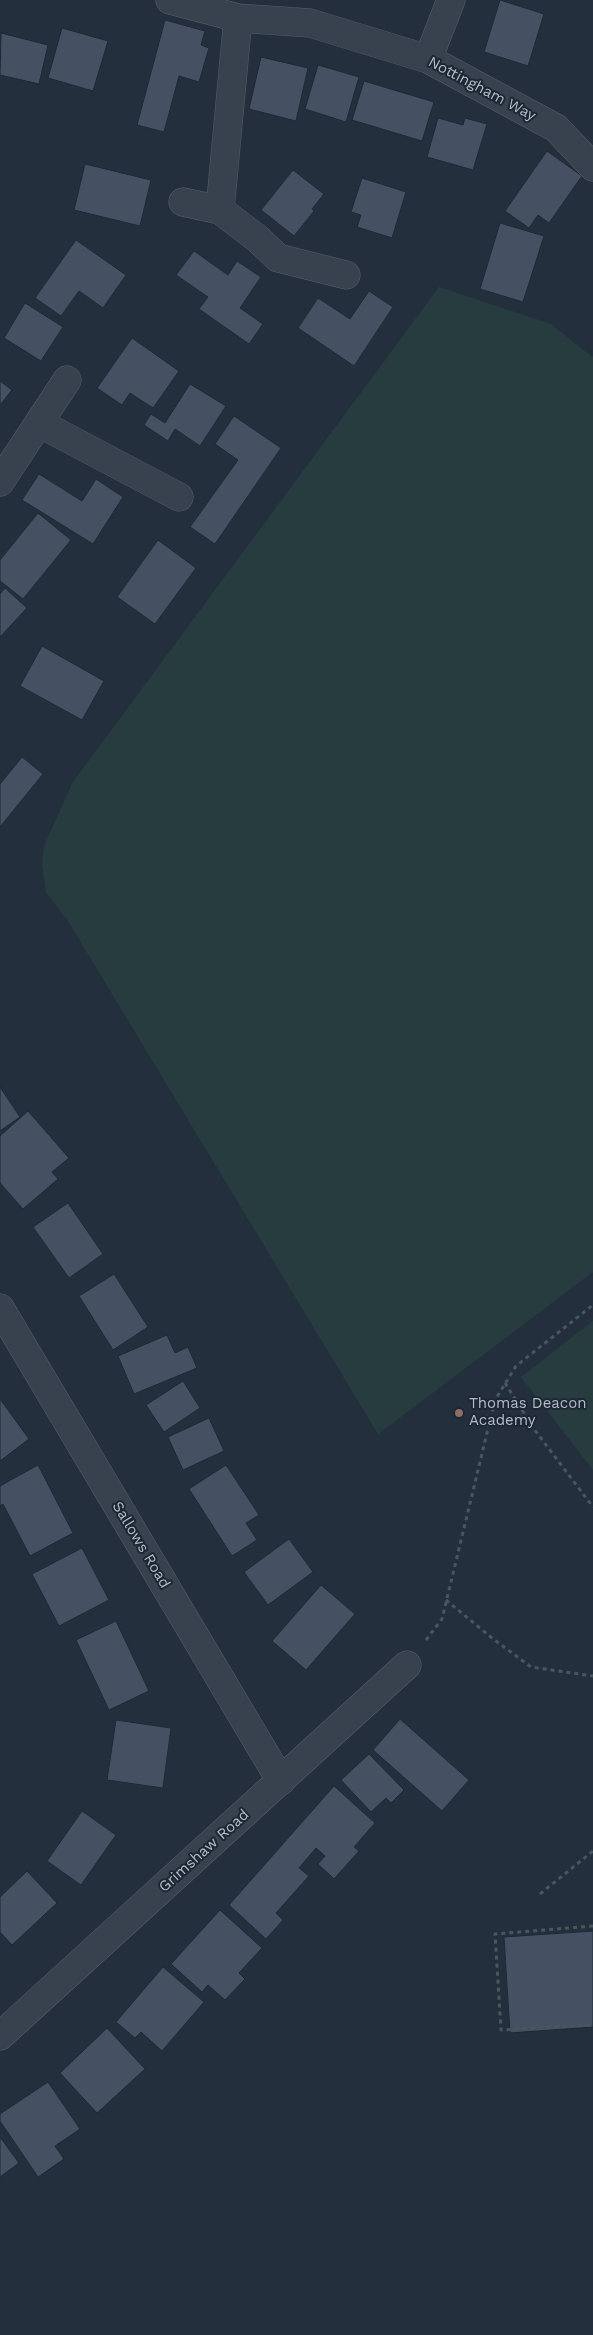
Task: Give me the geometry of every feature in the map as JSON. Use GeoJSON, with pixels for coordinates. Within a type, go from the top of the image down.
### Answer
{"type":"FeatureCollection","features":[{"type":"Feature","properties":{"kind":"street","name":"Nottingham Way"},"geometry":{"type":"LineString","coordinates":[[170,0],[238,18],[310,23],[428,59],[556,128],[593,167]]}},
{"type":"Feature","properties":{"kind":"street"},"geometry":{"type":"LineString","coordinates":[[428,59],[452,0]]}},
{"type":"Feature","properties":{"kind":"street"},"geometry":{"type":"LineString","coordinates":[[220,210],[238,18]]}},
{"type":"Feature","properties":{"kind":"street"},"geometry":{"type":"LineString","coordinates":[[183,202],[220,210],[258,239],[278,258],[346,275]]}},
{"type":"Feature","properties":{"kind":"street"},"geometry":{"type":"LineString","coordinates":[[0,482],[67,380]]}},
{"type":"Feature","properties":{"kind":"street"},"geometry":{"type":"LineString","coordinates":[[39,423],[179,498]]}},
{"type":"Feature","properties":{"kind":"street","name":"Sallows Road"},"geometry":{"type":"LineString","coordinates":[[0,1308],[281,1781]]}},
{"type":"Feature","properties":{"kind":"street","name":"Grimshaw Road"},"geometry":{"type":"LineString","coordinates":[[0,2036],[407,1665]]}},
{"type":"Feature","properties":{"kind":"path"},"geometry":{"type":"LineString","coordinates":[[407,1665],[442,1619],[495,1400],[516,1366],[593,1306]]}},
{"type":"Feature","properties":{"kind":"path"},"geometry":{"type":"LineString","coordinates":[[505,1383],[534,1429],[593,1507]]}},
{"type":"Feature","properties":{"kind":"path"},"geometry":{"type":"LineString","coordinates":[[446,1600],[492,1638],[532,1667],[593,1676]]}},
{"type":"Feature","properties":{"kind":"path"},"geometry":{"type":"LineString","coordinates":[[540,1894],[593,1851]]}},
{"type":"Feature","properties":{"kind":"path"},"geometry":{"type":"LineString","coordinates":[[593,1926],[495,1934],[501,2030],[593,2025]]}},
{"type":"Feature","properties":{"kind":"green space","name":"Thomas Deacon Academy"},"geometry":{"type":"Polygon","coordinates":[[[439,287],[551,324],[593,356],[593,1272],[378,1434],[68,921],[46,892],[42,865],[44,846],[73,782],[439,287]]]}},
{"type":"Feature","properties":{"kind":"green space"},"geometry":{"type":"Polygon","coordinates":[[[593,1321],[593,1470],[521,1377],[593,1321]]]}},
{"type":"Feature","properties":{"kind":"building"},"geometry":{"type":"Polygon","coordinates":[[[500,0],[544,14],[528,66],[484,52],[500,0]]]}},
{"type":"Feature","properties":{"kind":"building"},"geometry":{"type":"Polygon","coordinates":[[[165,20],[205,31],[201,45],[209,48],[199,82],[179,76],[164,132],[137,125],[165,20]]]}},
{"type":"Feature","properties":{"kind":"building"},"geometry":{"type":"Polygon","coordinates":[[[62,28],[108,41],[93,91],[48,78],[62,28]]]}},
{"type":"Feature","properties":{"kind":"building"},"geometry":{"type":"Polygon","coordinates":[[[1,33],[48,45],[39,84],[0,75],[1,33]]]}},
{"type":"Feature","properties":{"kind":"building"},"geometry":{"type":"Polygon","coordinates":[[[261,57],[308,68],[296,121],[249,109],[261,57]]]}},
{"type":"Feature","properties":{"kind":"building"},"geometry":{"type":"Polygon","coordinates":[[[318,65],[359,77],[346,122],[305,109],[318,65]]]}},
{"type":"Feature","properties":{"kind":"building"},"geometry":{"type":"Polygon","coordinates":[[[364,81],[434,102],[422,141],[352,120],[364,81]]]}},
{"type":"Feature","properties":{"kind":"building"},"geometry":{"type":"Polygon","coordinates":[[[438,118],[463,125],[465,118],[487,124],[473,170],[427,157],[438,118]]]}},
{"type":"Feature","properties":{"kind":"building"},"geometry":{"type":"Polygon","coordinates":[[[547,151],[582,176],[549,223],[538,215],[529,228],[505,211],[547,151]]]}},
{"type":"Feature","properties":{"kind":"building"},"geometry":{"type":"Polygon","coordinates":[[[85,164],[151,180],[140,226],[74,210],[85,164]]]}},
{"type":"Feature","properties":{"kind":"building"},"geometry":{"type":"Polygon","coordinates":[[[293,170],[324,194],[312,209],[314,211],[294,236],[261,210],[293,170]]]}},
{"type":"Feature","properties":{"kind":"building"},"geometry":{"type":"Polygon","coordinates":[[[362,178],[406,192],[392,238],[357,227],[361,215],[351,212],[362,178]]]}},
{"type":"Feature","properties":{"kind":"building"},"geometry":{"type":"Polygon","coordinates":[[[500,223],[544,236],[523,302],[480,289],[500,223]]]}},
{"type":"Feature","properties":{"kind":"building"},"geometry":{"type":"Polygon","coordinates":[[[76,240],[126,275],[103,308],[79,291],[61,316],[35,298],[76,240]]]}},
{"type":"Feature","properties":{"kind":"building"},"geometry":{"type":"Polygon","coordinates":[[[194,251],[228,275],[237,261],[261,277],[240,308],[263,324],[249,344],[199,309],[208,297],[176,275],[194,251]]]}},
{"type":"Feature","properties":{"kind":"building"},"geometry":{"type":"Polygon","coordinates":[[[369,291],[393,307],[354,366],[298,328],[318,298],[350,319],[369,291]]]}},
{"type":"Feature","properties":{"kind":"building"},"geometry":{"type":"Polygon","coordinates":[[[25,303],[63,327],[41,361],[4,338],[25,303]]]}},
{"type":"Feature","properties":{"kind":"building"},"geometry":{"type":"Polygon","coordinates":[[[132,338],[179,371],[153,408],[130,393],[122,405],[97,388],[132,338]]]}},
{"type":"Feature","properties":{"kind":"building"},"geometry":{"type":"Polygon","coordinates":[[[0,381],[12,390],[0,405],[0,381]]]}},
{"type":"Feature","properties":{"kind":"building"},"geometry":{"type":"Polygon","coordinates":[[[190,384],[226,406],[200,446],[175,429],[168,441],[144,425],[151,414],[165,423],[190,384]]]}},
{"type":"Feature","properties":{"kind":"building"},"geometry":{"type":"Polygon","coordinates":[[[234,416],[281,448],[215,544],[190,527],[238,460],[215,444],[234,416]]]}},
{"type":"Feature","properties":{"kind":"building"},"geometry":{"type":"Polygon","coordinates":[[[39,474],[82,501],[96,479],[123,497],[93,544],[22,500],[39,474]]]}},
{"type":"Feature","properties":{"kind":"building"},"geometry":{"type":"Polygon","coordinates":[[[38,513],[71,540],[23,599],[0,581],[0,560],[38,513]]]}},
{"type":"Feature","properties":{"kind":"building"},"geometry":{"type":"Polygon","coordinates":[[[158,540],[196,568],[155,624],[117,597],[158,540]]]}},
{"type":"Feature","properties":{"kind":"building"},"geometry":{"type":"Polygon","coordinates":[[[5,588],[27,608],[0,637],[0,594],[5,588]]]}},
{"type":"Feature","properties":{"kind":"building"},"geometry":{"type":"Polygon","coordinates":[[[42,646],[104,681],[82,720],[20,686],[42,646]]]}},
{"type":"Feature","properties":{"kind":"building"},"geometry":{"type":"Polygon","coordinates":[[[22,757],[43,774],[0,827],[0,784],[22,757]]]}},
{"type":"Feature","properties":{"kind":"building"},"geometry":{"type":"Polygon","coordinates":[[[0,1087],[20,1117],[0,1131],[0,1087]]]}},
{"type":"Feature","properties":{"kind":"building"},"geometry":{"type":"Polygon","coordinates":[[[28,1111],[69,1158],[52,1172],[58,1179],[23,1209],[0,1183],[0,1136],[28,1111]]]}},
{"type":"Feature","properties":{"kind":"building"},"geometry":{"type":"Polygon","coordinates":[[[68,1203],[103,1254],[69,1278],[33,1227],[68,1203]]]}},
{"type":"Feature","properties":{"kind":"building"},"geometry":{"type":"Polygon","coordinates":[[[114,1274],[148,1327],[113,1350],[79,1296],[114,1274]]]}},
{"type":"Feature","properties":{"kind":"building"},"geometry":{"type":"Polygon","coordinates":[[[167,1335],[175,1353],[188,1347],[197,1368],[134,1394],[118,1356],[167,1335]]]}},
{"type":"Feature","properties":{"kind":"building"},"geometry":{"type":"Polygon","coordinates":[[[183,1381],[200,1408],[164,1432],[146,1405],[183,1381]]]}},
{"type":"Feature","properties":{"kind":"building"},"geometry":{"type":"Polygon","coordinates":[[[0,1399],[29,1439],[0,1461],[0,1399]]]}},
{"type":"Feature","properties":{"kind":"building"},"geometry":{"type":"Polygon","coordinates":[[[209,1418],[224,1451],[183,1470],[168,1437],[209,1418]]]}},
{"type":"Feature","properties":{"kind":"building"},"geometry":{"type":"Polygon","coordinates":[[[38,1465],[73,1533],[30,1556],[3,1504],[0,1506],[0,1486],[38,1465]]]}},
{"type":"Feature","properties":{"kind":"building"},"geometry":{"type":"Polygon","coordinates":[[[226,1465],[259,1515],[246,1523],[257,1540],[232,1556],[189,1489],[226,1465]]]}},
{"type":"Feature","properties":{"kind":"building"},"geometry":{"type":"Polygon","coordinates":[[[289,1539],[313,1572],[268,1605],[244,1572],[289,1539]]]}},
{"type":"Feature","properties":{"kind":"building"},"geometry":{"type":"Polygon","coordinates":[[[82,1548],[109,1600],[59,1626],[32,1574],[82,1548]]]}},
{"type":"Feature","properties":{"kind":"building"},"geometry":{"type":"Polygon","coordinates":[[[321,1585],[355,1614],[306,1670],[272,1641],[321,1585]]]}},
{"type":"Feature","properties":{"kind":"building"},"geometry":{"type":"Polygon","coordinates":[[[116,1621],[149,1691],[109,1710],[76,1640],[116,1621]]]}},
{"type":"Feature","properties":{"kind":"building"},"geometry":{"type":"Polygon","coordinates":[[[400,1719],[469,1780],[442,1811],[373,1750],[400,1719]]]}},
{"type":"Feature","properties":{"kind":"building"},"geometry":{"type":"Polygon","coordinates":[[[116,1720],[171,1728],[163,1788],[107,1780],[116,1720]]]}},
{"type":"Feature","properties":{"kind":"building"},"geometry":{"type":"Polygon","coordinates":[[[369,1754],[404,1790],[391,1803],[386,1798],[371,1812],[341,1780],[369,1754]]]}},
{"type":"Feature","properties":{"kind":"building"},"geometry":{"type":"Polygon","coordinates":[[[334,1786],[375,1823],[354,1847],[359,1851],[334,1879],[318,1864],[325,1856],[316,1848],[299,1868],[309,1876],[276,1913],[283,1920],[266,1939],[229,1905],[334,1786]]]}},
{"type":"Feature","properties":{"kind":"building"},"geometry":{"type":"Polygon","coordinates":[[[82,1811],[116,1835],[81,1885],[47,1861],[82,1811]]]}},
{"type":"Feature","properties":{"kind":"building"},"geometry":{"type":"Polygon","coordinates":[[[27,1871],[57,1903],[12,1945],[0,1932],[0,1897],[27,1871]]]}},
{"type":"Feature","properties":{"kind":"building"},"geometry":{"type":"Polygon","coordinates":[[[220,1910],[262,1948],[239,1973],[245,1979],[225,2000],[208,1985],[202,1992],[171,1964],[220,1910]]]}},
{"type":"Feature","properties":{"kind":"building"},"geometry":{"type":"Polygon","coordinates":[[[593,1931],[593,2027],[510,2033],[504,1937],[593,1931]]]}},
{"type":"Feature","properties":{"kind":"building"},"geometry":{"type":"Polygon","coordinates":[[[163,1967],[204,2002],[162,2051],[141,2032],[135,2038],[116,2022],[163,1967]]]}},
{"type":"Feature","properties":{"kind":"building"},"geometry":{"type":"Polygon","coordinates":[[[107,2028],[145,2069],[97,2113],[60,2073],[107,2028]]]}},
{"type":"Feature","properties":{"kind":"building"},"geometry":{"type":"Polygon","coordinates":[[[48,2082],[80,2129],[55,2146],[64,2159],[38,2177],[0,2121],[0,2114],[48,2082]]]}},
{"type":"Feature","properties":{"kind":"building"},"geometry":{"type":"Polygon","coordinates":[[[0,2137],[19,2163],[0,2177],[0,2137]]]}},
{"type":"Feature","properties":{"kind":"place","name":"Thomas Deacon Academy"},"geometry":{"type":"Point","coordinates":[459,1413]}}]}
